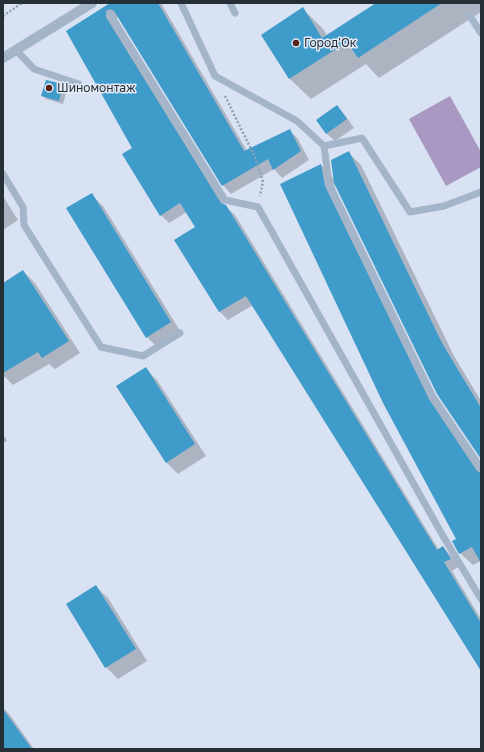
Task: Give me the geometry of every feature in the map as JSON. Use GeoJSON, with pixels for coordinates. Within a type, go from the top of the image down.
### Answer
{"type":"FeatureCollection","features":[{"type":"Feature","properties":{"kind":"street"},"geometry":{"type":"LineString","coordinates":[[3,58],[92,3]]}},
{"type":"Feature","properties":{"kind":"lane"},"geometry":{"type":"LineString","coordinates":[[181,3],[215,76],[297,121],[324,146],[329,184],[433,397],[481,468]]}},
{"type":"Feature","properties":{"kind":"lane"},"geometry":{"type":"LineString","coordinates":[[230,3],[235,13]]}},
{"type":"Feature","properties":{"kind":"lane"},"geometry":{"type":"LineString","coordinates":[[110,14],[224,200],[258,207],[443,536],[481,599]]}},
{"type":"Feature","properties":{"kind":"lane"},"geometry":{"type":"LineString","coordinates":[[470,16],[481,33]]}},
{"type":"Feature","properties":{"kind":"lane"},"geometry":{"type":"LineString","coordinates":[[16,50],[34,69],[79,84]]}},
{"type":"Feature","properties":{"kind":"lane"},"geometry":{"type":"LineString","coordinates":[[324,146],[362,138],[410,212],[444,206],[481,192]]}},
{"type":"Feature","properties":{"kind":"lane"},"geometry":{"type":"LineString","coordinates":[[3,174],[23,207],[24,225],[101,347],[143,356],[180,333]]}},
{"type":"Feature","properties":{"kind":"path"},"geometry":{"type":"LineString","coordinates":[[3,16],[22,3]]}},
{"type":"Feature","properties":{"kind":"path"},"geometry":{"type":"LineString","coordinates":[[215,76],[255,157],[263,182],[258,207]]}},
{"type":"Feature","properties":{"kind":"shaded area"},"geometry":{"type":"Polygon","coordinates":[[[450,96],[481,152],[481,167],[446,186],[409,119],[450,96]]]}},
{"type":"Feature","properties":{"kind":"building"},"geometry":{"type":"Polygon","coordinates":[[[110,3],[158,3],[244,151],[290,129],[301,151],[273,170],[268,159],[222,186],[114,11],[110,9],[106,11],[106,17],[221,203],[226,205],[437,550],[443,546],[451,559],[444,562],[481,623],[481,671],[246,296],[219,312],[174,240],[195,227],[180,203],[160,216],[122,154],[132,148],[66,31],[110,3]]]}},
{"type":"Feature","properties":{"kind":"building"},"geometry":{"type":"Polygon","coordinates":[[[376,3],[442,3],[358,58],[347,42],[289,79],[261,35],[303,7],[322,38],[376,3]]]}},
{"type":"Feature","properties":{"kind":"building"},"geometry":{"type":"Polygon","coordinates":[[[46,80],[63,84],[59,101],[41,96],[46,80]]]}},
{"type":"Feature","properties":{"kind":"building"},"geometry":{"type":"Polygon","coordinates":[[[337,105],[347,119],[326,134],[316,120],[337,105]]]}},
{"type":"Feature","properties":{"kind":"building"},"geometry":{"type":"Polygon","coordinates":[[[349,151],[442,343],[481,408],[481,459],[437,394],[334,183],[331,160],[349,151]]]}},
{"type":"Feature","properties":{"kind":"building"},"geometry":{"type":"Polygon","coordinates":[[[321,164],[325,186],[429,399],[477,471],[481,473],[481,563],[472,547],[459,554],[452,541],[456,539],[383,403],[280,184],[321,164]]]}},
{"type":"Feature","properties":{"kind":"building"},"geometry":{"type":"Polygon","coordinates":[[[92,193],[171,322],[146,338],[66,208],[92,193]]]}},
{"type":"Feature","properties":{"kind":"building"},"geometry":{"type":"Polygon","coordinates":[[[23,270],[69,341],[42,358],[38,352],[3,373],[3,283],[23,270]]]}},
{"type":"Feature","properties":{"kind":"building"},"geometry":{"type":"Polygon","coordinates":[[[146,367],[195,444],[166,463],[116,386],[146,367]]]}},
{"type":"Feature","properties":{"kind":"building"},"geometry":{"type":"Polygon","coordinates":[[[96,585],[136,649],[105,668],[66,604],[96,585]]]}},
{"type":"Feature","properties":{"kind":"building"},"geometry":{"type":"Polygon","coordinates":[[[3,709],[32,749],[3,749],[3,709]]]}},
{"type":"Feature","properties":{"kind":"place","name":"Город'Ок"},"geometry":{"type":"Point","coordinates":[296,43]}},
{"type":"Feature","properties":{"kind":"place","name":"Шиномонтаж"},"geometry":{"type":"Point","coordinates":[49,88]}}]}
